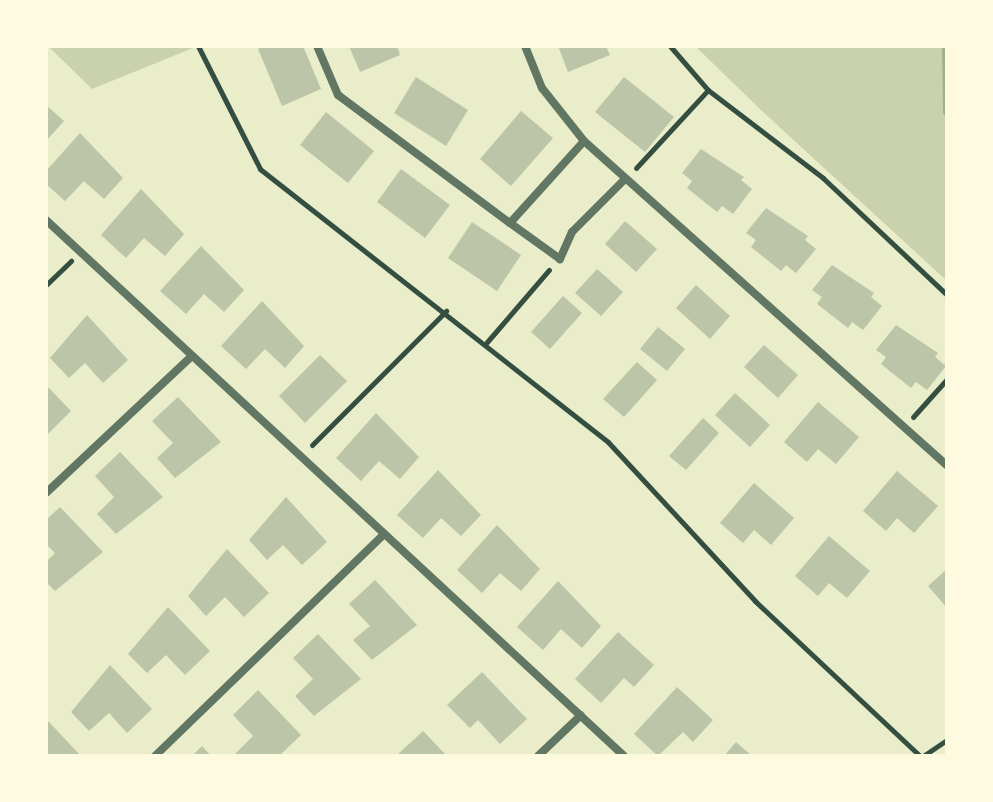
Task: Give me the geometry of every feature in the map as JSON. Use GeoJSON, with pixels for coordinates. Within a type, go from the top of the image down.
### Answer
{"type":"FeatureCollection","features":[{"type":"Feature","properties":{"kind":"street"},"geometry":{"type":"LineString","coordinates":[[317,46],[338,95],[560,259],[572,232],[625,179]]}},
{"type":"Feature","properties":{"kind":"street"},"geometry":{"type":"LineString","coordinates":[[525,46],[542,88],[584,141],[947,465]]}},
{"type":"Feature","properties":{"kind":"street"},"geometry":{"type":"LineString","coordinates":[[510,223],[584,141]]}},
{"type":"Feature","properties":{"kind":"street"},"geometry":{"type":"LineString","coordinates":[[46,220],[624,756]]}},
{"type":"Feature","properties":{"kind":"street"},"geometry":{"type":"LineString","coordinates":[[46,493],[191,357]]}},
{"type":"Feature","properties":{"kind":"street"},"geometry":{"type":"LineString","coordinates":[[155,756],[384,534]]}},
{"type":"Feature","properties":{"kind":"street"},"geometry":{"type":"LineString","coordinates":[[538,756],[581,715]]}},
{"type":"Feature","properties":{"kind":"path"},"geometry":{"type":"LineString","coordinates":[[199,46],[260,169],[487,342],[608,442],[744,591],[921,756],[947,740]]}},
{"type":"Feature","properties":{"kind":"path"},"geometry":{"type":"LineString","coordinates":[[670,46],[708,90],[823,178],[947,295]]}},
{"type":"Feature","properties":{"kind":"path"},"geometry":{"type":"LineString","coordinates":[[625,179],[708,90]]}},
{"type":"Feature","properties":{"kind":"path"},"geometry":{"type":"LineString","coordinates":[[46,285],[80,252]]}},
{"type":"Feature","properties":{"kind":"path"},"geometry":{"type":"LineString","coordinates":[[487,342],[560,259]]}},
{"type":"Feature","properties":{"kind":"path"},"geometry":{"type":"LineString","coordinates":[[300,457],[446,311]]}},
{"type":"Feature","properties":{"kind":"path"},"geometry":{"type":"LineString","coordinates":[[904,427],[947,379]]}},
{"type":"Feature","properties":{"kind":"green space"},"geometry":{"type":"Polygon","coordinates":[[[48,46],[198,46],[92,89],[48,46]]]}},
{"type":"Feature","properties":{"kind":"green space"},"geometry":{"type":"Polygon","coordinates":[[[695,46],[947,46],[947,281],[761,110],[695,46]]]}},
{"type":"Feature","properties":{"kind":"building"},"geometry":{"type":"Polygon","coordinates":[[[266,46],[303,46],[321,89],[282,106],[258,49],[266,46]]]}},
{"type":"Feature","properties":{"kind":"building"},"geometry":{"type":"Polygon","coordinates":[[[349,46],[397,46],[400,55],[360,72],[349,46]]]}},
{"type":"Feature","properties":{"kind":"building"},"geometry":{"type":"Polygon","coordinates":[[[558,46],[606,46],[610,55],[568,72],[558,46]]]}},
{"type":"Feature","properties":{"kind":"building"},"geometry":{"type":"Polygon","coordinates":[[[416,77],[468,110],[446,146],[394,113],[416,77]]]}},
{"type":"Feature","properties":{"kind":"building"},"geometry":{"type":"Polygon","coordinates":[[[624,77],[674,117],[645,152],[595,112],[624,77]]]}},
{"type":"Feature","properties":{"kind":"building"},"geometry":{"type":"Polygon","coordinates":[[[46,105],[64,121],[46,141],[46,105]]]}},
{"type":"Feature","properties":{"kind":"building"},"geometry":{"type":"Polygon","coordinates":[[[521,111],[553,138],[511,186],[480,159],[521,111]]]}},
{"type":"Feature","properties":{"kind":"building"},"geometry":{"type":"Polygon","coordinates":[[[326,112],[374,151],[348,183],[300,145],[326,112]]]}},
{"type":"Feature","properties":{"kind":"building"},"geometry":{"type":"Polygon","coordinates":[[[80,133],[123,178],[104,199],[84,181],[65,201],[46,184],[46,171],[80,133]]]}},
{"type":"Feature","properties":{"kind":"building"},"geometry":{"type":"Polygon","coordinates":[[[701,149],[744,177],[741,180],[752,189],[733,214],[722,206],[717,212],[687,188],[692,181],[682,173],[701,149]]]}},
{"type":"Feature","properties":{"kind":"building"},"geometry":{"type":"Polygon","coordinates":[[[401,169],[450,205],[425,238],[377,202],[401,169]]]}},
{"type":"Feature","properties":{"kind":"building"},"geometry":{"type":"Polygon","coordinates":[[[141,189],[184,234],[165,256],[144,238],[126,258],[101,235],[141,189]]]}},
{"type":"Feature","properties":{"kind":"building"},"geometry":{"type":"Polygon","coordinates":[[[766,208],[808,236],[805,240],[816,249],[796,273],[786,265],[781,271],[751,247],[756,240],[746,233],[766,208]]]}},
{"type":"Feature","properties":{"kind":"building"},"geometry":{"type":"Polygon","coordinates":[[[625,221],[657,249],[636,272],[605,244],[625,221]]]}},
{"type":"Feature","properties":{"kind":"building"},"geometry":{"type":"Polygon","coordinates":[[[472,222],[521,255],[497,291],[448,258],[472,222]]]}},
{"type":"Feature","properties":{"kind":"building"},"geometry":{"type":"Polygon","coordinates":[[[201,246],[244,290],[224,312],[204,294],[186,314],[160,291],[201,246]]]}},
{"type":"Feature","properties":{"kind":"building"},"geometry":{"type":"Polygon","coordinates":[[[832,265],[874,293],[871,297],[882,306],[863,330],[852,322],[848,328],[817,304],[822,297],[812,290],[832,265]]]}},
{"type":"Feature","properties":{"kind":"building"},"geometry":{"type":"Polygon","coordinates":[[[597,269],[623,292],[601,316],[575,293],[597,269]]]}},
{"type":"Feature","properties":{"kind":"building"},"geometry":{"type":"Polygon","coordinates":[[[696,285],[730,316],[710,339],[676,308],[696,285]]]}},
{"type":"Feature","properties":{"kind":"building"},"geometry":{"type":"Polygon","coordinates":[[[563,296],[582,313],[550,349],[531,332],[563,296]]]}},
{"type":"Feature","properties":{"kind":"building"},"geometry":{"type":"Polygon","coordinates":[[[262,301],[304,346],[285,368],[265,349],[246,369],[221,346],[262,301]]]}},
{"type":"Feature","properties":{"kind":"building"},"geometry":{"type":"Polygon","coordinates":[[[87,315],[128,360],[103,383],[85,363],[69,378],[50,358],[87,315]]]}},
{"type":"Feature","properties":{"kind":"building"},"geometry":{"type":"Polygon","coordinates":[[[896,325],[938,353],[935,357],[946,366],[927,390],[916,382],[911,388],[881,364],[886,357],[876,350],[896,325]]]}},
{"type":"Feature","properties":{"kind":"building"},"geometry":{"type":"Polygon","coordinates":[[[658,327],[685,349],[667,371],[640,349],[658,327]]]}},
{"type":"Feature","properties":{"kind":"building"},"geometry":{"type":"Polygon","coordinates":[[[764,345],[798,375],[778,398],[744,367],[764,345]]]}},
{"type":"Feature","properties":{"kind":"building"},"geometry":{"type":"Polygon","coordinates":[[[320,355],[347,381],[305,423],[279,396],[320,355]]]}},
{"type":"Feature","properties":{"kind":"building"},"geometry":{"type":"Polygon","coordinates":[[[637,362],[657,380],[624,417],[603,399],[637,362]]]}},
{"type":"Feature","properties":{"kind":"building"},"geometry":{"type":"Polygon","coordinates":[[[46,385],[71,411],[46,436],[46,385]]]}},
{"type":"Feature","properties":{"kind":"building"},"geometry":{"type":"Polygon","coordinates":[[[735,393],[770,425],[750,447],[715,415],[735,393]]]}},
{"type":"Feature","properties":{"kind":"building"},"geometry":{"type":"Polygon","coordinates":[[[178,397],[221,442],[175,478],[157,458],[173,443],[152,421],[178,397]]]}},
{"type":"Feature","properties":{"kind":"building"},"geometry":{"type":"Polygon","coordinates":[[[818,402],[859,437],[836,464],[818,449],[807,462],[784,442],[818,402]]]}},
{"type":"Feature","properties":{"kind":"building"},"geometry":{"type":"Polygon","coordinates":[[[376,413],[419,457],[400,479],[379,461],[361,481],[336,458],[376,413]]]}},
{"type":"Feature","properties":{"kind":"building"},"geometry":{"type":"Polygon","coordinates":[[[703,418],[719,433],[686,470],[669,456],[703,418]]]}},
{"type":"Feature","properties":{"kind":"building"},"geometry":{"type":"Polygon","coordinates":[[[120,452],[163,497],[116,534],[97,514],[114,497],[95,476],[120,452]]]}},
{"type":"Feature","properties":{"kind":"building"},"geometry":{"type":"Polygon","coordinates":[[[438,470],[481,515],[461,536],[441,518],[423,538],[397,515],[438,470]]]}},
{"type":"Feature","properties":{"kind":"building"},"geometry":{"type":"Polygon","coordinates":[[[897,471],[938,506],[914,533],[897,518],[886,531],[863,511],[897,471]]]}},
{"type":"Feature","properties":{"kind":"building"},"geometry":{"type":"Polygon","coordinates":[[[754,483],[794,518],[771,545],[754,530],[743,543],[720,523],[754,483]]]}},
{"type":"Feature","properties":{"kind":"building"},"geometry":{"type":"Polygon","coordinates":[[[286,497],[327,542],[302,565],[283,545],[267,560],[249,540],[286,497]]]}},
{"type":"Feature","properties":{"kind":"building"},"geometry":{"type":"Polygon","coordinates":[[[60,507],[103,552],[55,591],[46,582],[46,562],[55,553],[46,544],[46,520],[60,507]]]}},
{"type":"Feature","properties":{"kind":"building"},"geometry":{"type":"Polygon","coordinates":[[[497,525],[540,569],[521,591],[500,573],[482,593],[457,570],[497,525]]]}},
{"type":"Feature","properties":{"kind":"building"},"geometry":{"type":"Polygon","coordinates":[[[829,536],[870,571],[847,598],[829,583],[818,596],[795,576],[829,536]]]}},
{"type":"Feature","properties":{"kind":"building"},"geometry":{"type":"Polygon","coordinates":[[[227,549],[269,593],[244,617],[225,597],[206,616],[188,596],[227,549]]]}},
{"type":"Feature","properties":{"kind":"building"},"geometry":{"type":"Polygon","coordinates":[[[947,569],[947,608],[928,586],[947,569]]]}},
{"type":"Feature","properties":{"kind":"building"},"geometry":{"type":"Polygon","coordinates":[[[375,580],[417,625],[372,660],[353,640],[370,626],[349,604],[375,580]]]}},
{"type":"Feature","properties":{"kind":"building"},"geometry":{"type":"Polygon","coordinates":[[[558,581],[601,626],[582,648],[561,629],[543,650],[517,627],[558,581]]]}},
{"type":"Feature","properties":{"kind":"building"},"geometry":{"type":"Polygon","coordinates":[[[168,607],[210,651],[185,675],[166,655],[147,673],[128,654],[168,607]]]}},
{"type":"Feature","properties":{"kind":"building"},"geometry":{"type":"Polygon","coordinates":[[[618,632],[654,665],[634,687],[624,678],[601,703],[575,679],[618,632]]]}},
{"type":"Feature","properties":{"kind":"building"},"geometry":{"type":"Polygon","coordinates":[[[318,634],[361,679],[314,716],[295,696],[313,679],[293,658],[318,634]]]}},
{"type":"Feature","properties":{"kind":"building"},"geometry":{"type":"Polygon","coordinates":[[[110,665],[152,709],[127,733],[109,713],[89,731],[71,712],[110,665]]]}},
{"type":"Feature","properties":{"kind":"building"},"geometry":{"type":"Polygon","coordinates":[[[482,672],[527,719],[500,744],[478,720],[470,728],[447,705],[482,672]]]}},
{"type":"Feature","properties":{"kind":"building"},"geometry":{"type":"Polygon","coordinates":[[[677,687],[713,720],[693,742],[683,732],[658,756],[634,734],[677,687]]]}},
{"type":"Feature","properties":{"kind":"building"},"geometry":{"type":"Polygon","coordinates":[[[258,690],[301,735],[279,756],[233,756],[253,736],[233,715],[258,690]]]}},
{"type":"Feature","properties":{"kind":"building"},"geometry":{"type":"Polygon","coordinates":[[[48,721],[81,756],[46,756],[48,721]]]}},
{"type":"Feature","properties":{"kind":"building"},"geometry":{"type":"Polygon","coordinates":[[[423,731],[447,756],[396,756],[423,731]]]}},
{"type":"Feature","properties":{"kind":"building"},"geometry":{"type":"Polygon","coordinates":[[[736,742],[752,756],[724,756],[736,742]]]}},
{"type":"Feature","properties":{"kind":"building"},"geometry":{"type":"Polygon","coordinates":[[[202,746],[211,756],[192,756],[202,746]]]}},
{"type":"Feature","properties":{"kind":"waterway"},"geometry":{"type":"LineString","coordinates":[[946,46],[947,112]]}}]}
